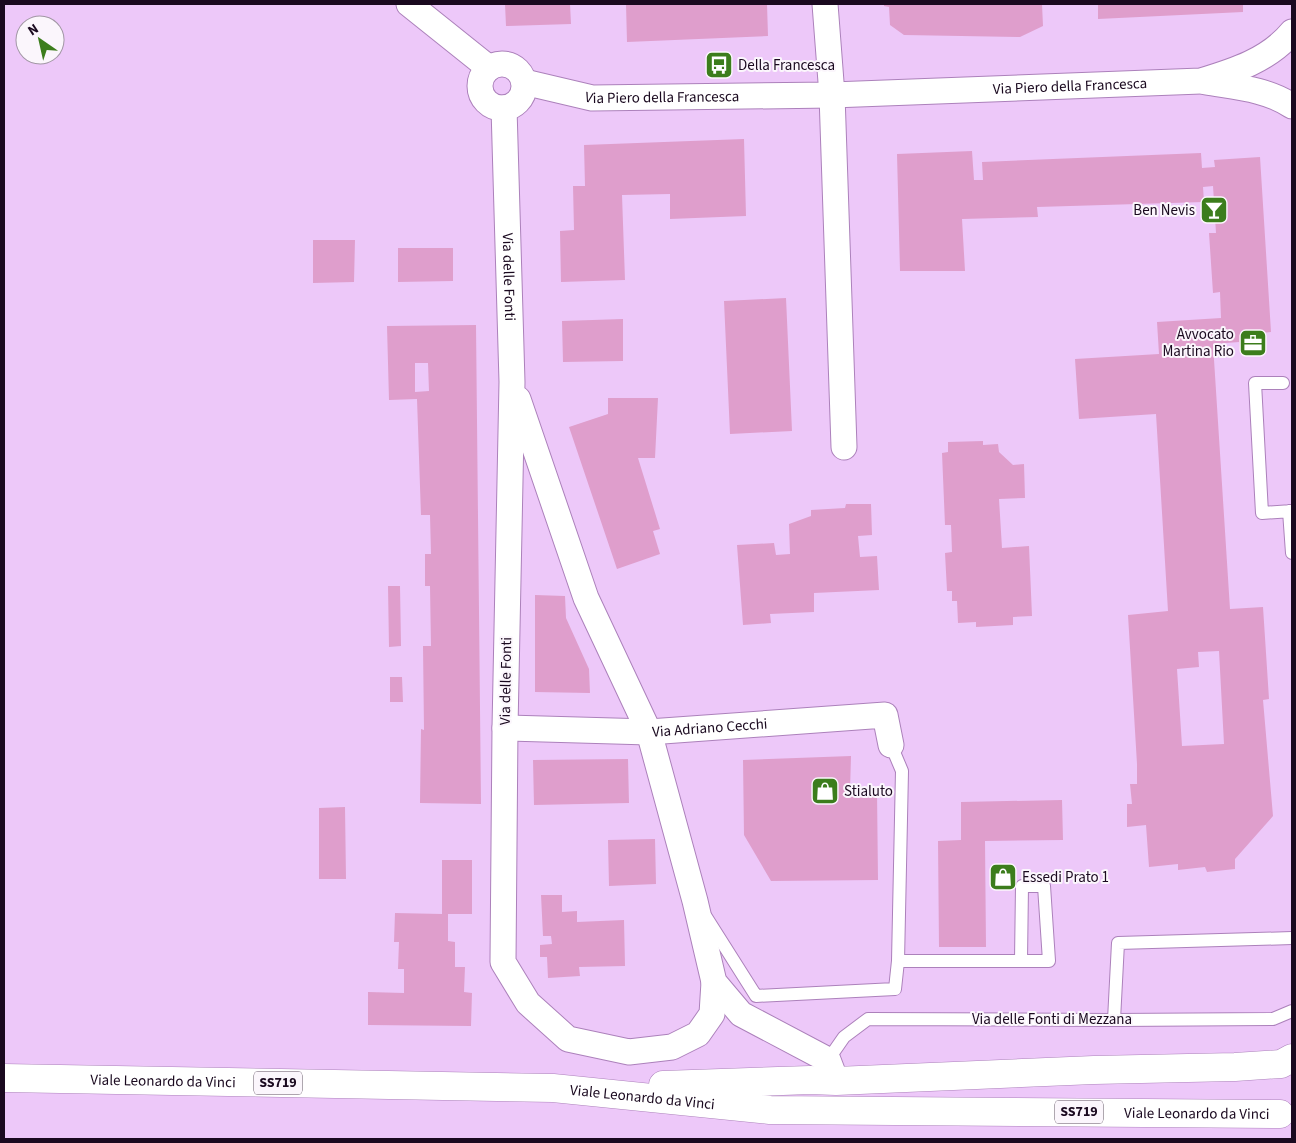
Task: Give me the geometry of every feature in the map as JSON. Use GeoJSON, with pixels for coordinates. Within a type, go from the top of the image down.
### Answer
{"type":"FeatureCollection","features":[{"type":"Feature","properties":{"kind":"highway"},"geometry":{"type":"LineString","coordinates":[[553,1088],[810,1080],[832,1070],[1094,1070],[1235,1067],[1281,1064],[1292,1058]]}},
{"type":"Feature","properties":{"kind":"highway"},"geometry":{"type":"LineString","coordinates":[[1235,1067],[1292,1077]]}},
{"type":"Feature","properties":{"kind":"highway","name":"Viale Leonardo da Vinci"},"geometry":{"type":"LineString","coordinates":[[4,1078],[553,1088],[770,1110],[1280,1114]]}},
{"type":"Feature","properties":{"kind":"street"},"geometry":{"type":"LineString","coordinates":[[409,4],[490,68]]}},
{"type":"Feature","properties":{"kind":"street"},"geometry":{"type":"LineString","coordinates":[[825,4],[832,95],[844,447]]}},
{"type":"Feature","properties":{"kind":"street","name":"Via Piero della Francesca"},"geometry":{"type":"LineString","coordinates":[[524,82],[592,98],[832,95],[1201,81],[1232,72],[1252,63],[1270,52],[1292,32]]}},
{"type":"Feature","properties":{"kind":"street"},"geometry":{"type":"LineString","coordinates":[[500,64],[516,69],[521,74],[524,82],[520,99],[512,106],[504,108],[493,106],[482,95],[481,80],[484,74],[490,68],[500,64]]}},
{"type":"Feature","properties":{"kind":"street"},"geometry":{"type":"LineString","coordinates":[[1201,81],[1260,92],[1282,99],[1292,106]]}},
{"type":"Feature","properties":{"kind":"street","name":"Via delle Fonti"},"geometry":{"type":"LineString","coordinates":[[504,108],[512,382],[504,728],[503,962],[528,1003],[568,1039],[629,1052],[672,1046],[698,1034],[712,1014],[714,982]]}},
{"type":"Feature","properties":{"kind":"street"},"geometry":{"type":"LineString","coordinates":[[512,382],[586,598],[649,732],[695,901],[714,982],[741,1014],[832,1070]]}},
{"type":"Feature","properties":{"kind":"street","name":"Via Adriano Cecchi"},"geometry":{"type":"LineString","coordinates":[[504,728],[649,732],[885,715],[891,745]]}},
{"type":"Feature","properties":{"kind":"lane"},"geometry":{"type":"LineString","coordinates":[[1283,383],[1255,383],[1262,513],[1291,511],[1292,553]]}},
{"type":"Feature","properties":{"kind":"lane"},"geometry":{"type":"LineString","coordinates":[[695,901],[756,996],[895,990],[898,961],[902,772],[891,745]]}},
{"type":"Feature","properties":{"kind":"lane"},"geometry":{"type":"LineString","coordinates":[[898,961],[1049,960],[1044,886],[1022,886],[1021,960]]}},
{"type":"Feature","properties":{"kind":"lane"},"geometry":{"type":"LineString","coordinates":[[1114,1020],[1118,944],[1292,938]]}},
{"type":"Feature","properties":{"kind":"lane","name":"Via delle Fonti di Mezzana"},"geometry":{"type":"LineString","coordinates":[[832,1070],[844,1037],[868,1018],[1273,1019],[1292,1012]]}},
{"type":"Feature","properties":{"kind":"building"},"geometry":{"type":"Polygon","coordinates":[[[505,4],[570,4],[571,24],[506,26],[505,4]]]}},
{"type":"Feature","properties":{"kind":"building"},"geometry":{"type":"Polygon","coordinates":[[[626,4],[767,4],[768,36],[627,42],[626,4]]]}},
{"type":"Feature","properties":{"kind":"building"},"geometry":{"type":"Polygon","coordinates":[[[884,4],[1042,4],[1043,26],[1020,37],[904,35],[890,25],[889,7],[884,6],[884,4]]]}},
{"type":"Feature","properties":{"kind":"building"},"geometry":{"type":"Polygon","coordinates":[[[1098,4],[1243,4],[1243,12],[1098,19],[1098,4]]]}},
{"type":"Feature","properties":{"kind":"building"},"geometry":{"type":"Polygon","coordinates":[[[744,139],[746,216],[670,219],[670,194],[622,195],[625,280],[561,282],[560,231],[574,230],[573,186],[585,186],[584,145],[744,139]]]}},
{"type":"Feature","properties":{"kind":"building"},"geometry":{"type":"Polygon","coordinates":[[[972,151],[974,180],[983,180],[982,162],[1201,153],[1202,168],[1215,167],[1214,160],[1260,157],[1271,332],[1262,333],[1264,353],[1240,354],[1239,342],[1213,344],[1230,609],[1263,607],[1269,699],[1263,700],[1273,816],[1235,859],[1235,869],[1207,872],[1205,867],[1178,870],[1178,864],[1149,867],[1146,825],[1127,827],[1127,804],[1132,804],[1130,784],[1137,784],[1128,615],[1168,611],[1156,414],[1079,419],[1075,359],[1159,354],[1157,322],[1221,318],[1220,292],[1213,293],[1209,233],[1216,233],[1213,186],[1203,187],[1204,202],[1037,207],[1038,217],[962,219],[965,271],[900,271],[897,154],[972,151]],[[1219,651],[1198,652],[1199,667],[1177,669],[1182,746],[1224,744],[1219,651]]]}},
{"type":"Feature","properties":{"kind":"building"},"geometry":{"type":"Polygon","coordinates":[[[313,240],[355,240],[354,282],[313,283],[313,240]]]}},
{"type":"Feature","properties":{"kind":"building"},"geometry":{"type":"Polygon","coordinates":[[[398,248],[453,248],[453,281],[398,282],[398,248]]]}},
{"type":"Feature","properties":{"kind":"building"},"geometry":{"type":"Polygon","coordinates":[[[786,298],[792,431],[730,434],[724,301],[786,298]]]}},
{"type":"Feature","properties":{"kind":"building"},"geometry":{"type":"Polygon","coordinates":[[[623,319],[623,361],[563,362],[562,321],[623,319]]]}},
{"type":"Feature","properties":{"kind":"building"},"geometry":{"type":"Polygon","coordinates":[[[476,325],[481,804],[420,803],[421,729],[424,730],[423,646],[431,646],[430,586],[425,586],[425,554],[431,554],[430,515],[421,515],[417,399],[389,400],[387,326],[476,325]],[[415,363],[415,392],[429,391],[428,363],[415,363]]]}},
{"type":"Feature","properties":{"kind":"building"},"geometry":{"type":"Polygon","coordinates":[[[608,398],[658,398],[655,458],[638,458],[660,529],[653,531],[660,554],[617,569],[569,427],[608,414],[608,398]]]}},
{"type":"Feature","properties":{"kind":"building"},"geometry":{"type":"Polygon","coordinates":[[[983,441],[983,445],[998,444],[999,452],[1013,465],[1024,464],[1025,498],[999,499],[1002,548],[1029,546],[1032,616],[1013,617],[1013,625],[976,627],[976,622],[958,623],[957,601],[952,601],[952,591],[947,591],[945,553],[952,552],[951,525],[945,525],[942,453],[948,452],[948,442],[983,441]]]}},
{"type":"Feature","properties":{"kind":"building"},"geometry":{"type":"Polygon","coordinates":[[[846,504],[871,504],[872,535],[858,536],[860,557],[877,556],[879,590],[814,593],[814,612],[770,614],[771,623],[743,625],[737,545],[774,543],[776,555],[790,554],[789,524],[811,516],[811,510],[845,508],[846,504]]]}},
{"type":"Feature","properties":{"kind":"building"},"geometry":{"type":"Polygon","coordinates":[[[388,586],[400,586],[401,646],[389,647],[388,586]]]}},
{"type":"Feature","properties":{"kind":"building"},"geometry":{"type":"Polygon","coordinates":[[[535,595],[565,596],[566,618],[589,669],[590,693],[535,692],[535,595]]]}},
{"type":"Feature","properties":{"kind":"building"},"geometry":{"type":"Polygon","coordinates":[[[390,677],[402,677],[403,702],[390,702],[390,677]]]}},
{"type":"Feature","properties":{"kind":"building"},"geometry":{"type":"Polygon","coordinates":[[[851,756],[850,791],[877,791],[878,880],[771,881],[744,835],[743,760],[851,756]]]}},
{"type":"Feature","properties":{"kind":"building"},"geometry":{"type":"Polygon","coordinates":[[[628,759],[629,803],[534,805],[533,760],[628,759]]]}},
{"type":"Feature","properties":{"kind":"building"},"geometry":{"type":"Polygon","coordinates":[[[1062,800],[1063,840],[985,841],[986,947],[939,947],[938,841],[961,840],[961,802],[1062,800]]]}},
{"type":"Feature","properties":{"kind":"building"},"geometry":{"type":"Polygon","coordinates":[[[345,807],[346,879],[319,879],[319,808],[345,807]]]}},
{"type":"Feature","properties":{"kind":"building"},"geometry":{"type":"Polygon","coordinates":[[[655,839],[656,884],[609,886],[608,840],[655,839]]]}},
{"type":"Feature","properties":{"kind":"building"},"geometry":{"type":"Polygon","coordinates":[[[442,860],[472,860],[472,914],[448,914],[448,941],[455,942],[455,967],[465,967],[464,992],[472,993],[471,1026],[368,1025],[368,992],[404,993],[404,969],[398,969],[399,942],[394,942],[395,913],[442,914],[442,860]]]}},
{"type":"Feature","properties":{"kind":"building"},"geometry":{"type":"Polygon","coordinates":[[[541,895],[562,895],[562,912],[577,911],[577,922],[624,920],[625,966],[579,967],[580,976],[548,978],[547,957],[540,957],[540,945],[552,944],[551,936],[543,936],[541,895]]]}},
{"type":"Feature","properties":{"kind":"place","name":"Della Francesca"},"geometry":{"type":"Point","coordinates":[719,65]}},
{"type":"Feature","properties":{"kind":"place","name":"Ben Nevis"},"geometry":{"type":"Point","coordinates":[1214,210]}},
{"type":"Feature","properties":{"kind":"place","name":"Avvocato Martina Rio"},"geometry":{"type":"Point","coordinates":[1253,343]}},
{"type":"Feature","properties":{"kind":"place","name":"Stialuto"},"geometry":{"type":"Point","coordinates":[825,791]}},
{"type":"Feature","properties":{"kind":"place","name":"Essedi Prato 1"},"geometry":{"type":"Point","coordinates":[1003,877]}}]}
